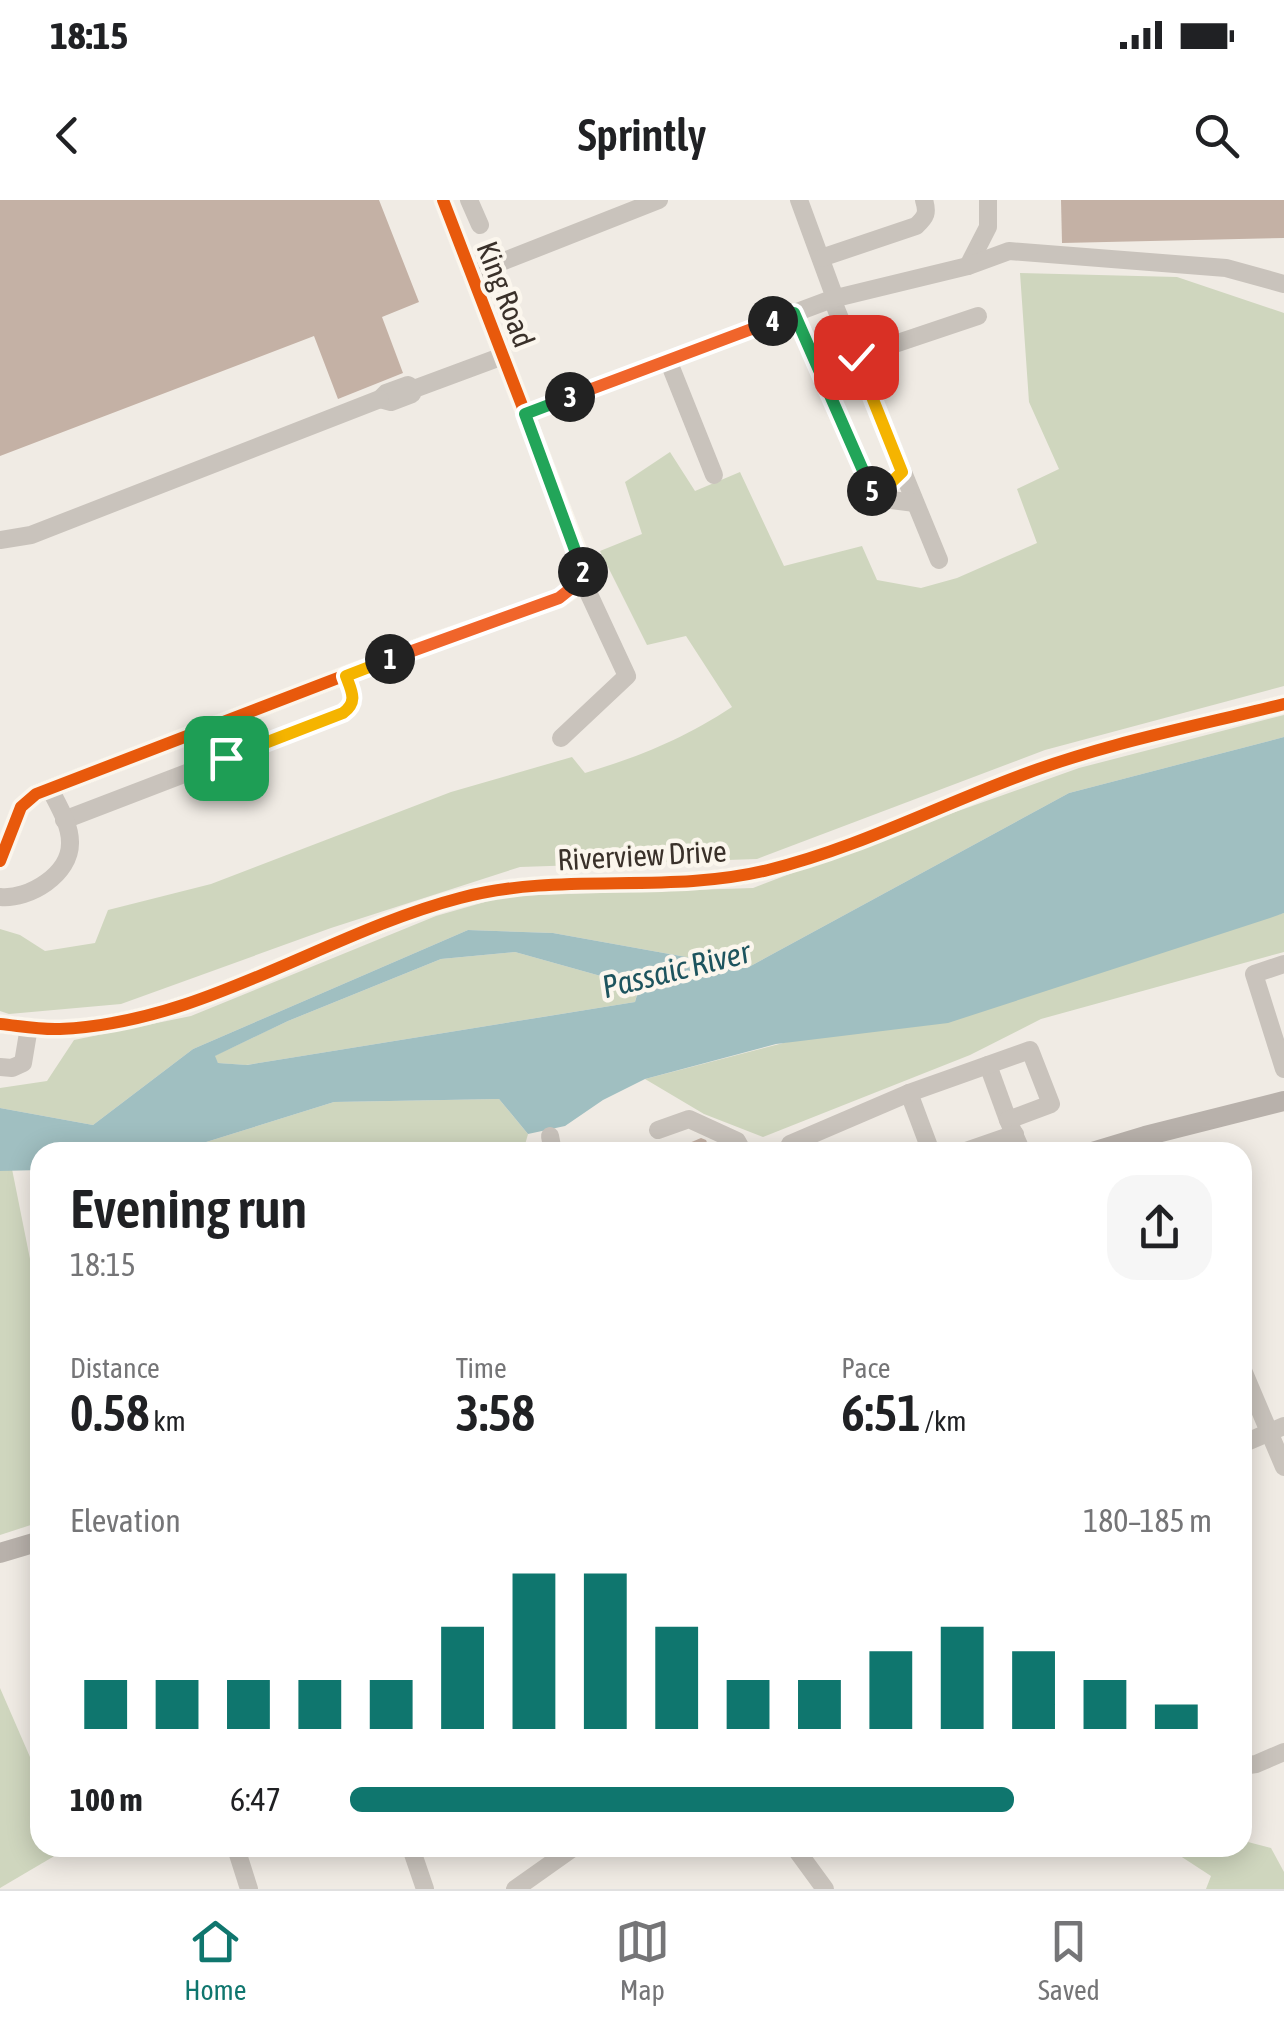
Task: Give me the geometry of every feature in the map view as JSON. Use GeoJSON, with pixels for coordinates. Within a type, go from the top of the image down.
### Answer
{"type":"FeatureCollection","features":[{"type":"Feature","properties":{"kind":"main road"},"geometry":{"type":"LineString","coordinates":[[1154,1142],[1284,1101]]}},
{"type":"Feature","properties":{"kind":"main road"},"geometry":{"type":"LineString","coordinates":[[0,1553],[30,1544]]}},
{"type":"Feature","properties":{"kind":"street","name":"King Road"},"geometry":{"type":"LineString","coordinates":[[443,200],[578,551],[582,577],[627,676],[561,738]]}},
{"type":"Feature","properties":{"kind":"street"},"geometry":{"type":"LineString","coordinates":[[469,200],[480,225]]}},
{"type":"Feature","properties":{"kind":"street"},"geometry":{"type":"LineString","coordinates":[[471,274],[660,200]]}},
{"type":"Feature","properties":{"kind":"street"},"geometry":{"type":"LineString","coordinates":[[799,200],[856,357],[939,560]]}},
{"type":"Feature","properties":{"kind":"street"},"geometry":{"type":"LineString","coordinates":[[821,258],[916,226],[925,218],[924,200]]}},
{"type":"Feature","properties":{"kind":"street"},"geometry":{"type":"LineString","coordinates":[[968,266],[988,227],[988,200]]}},
{"type":"Feature","properties":{"kind":"street"},"geometry":{"type":"LineString","coordinates":[[525,414],[834,299],[968,266],[1009,251],[1226,268],[1284,284]]}},
{"type":"Feature","properties":{"kind":"street"},"geometry":{"type":"LineString","coordinates":[[794,313],[875,498]]}},
{"type":"Feature","properties":{"kind":"street"},"geometry":{"type":"LineString","coordinates":[[856,357],[978,316]]}},
{"type":"Feature","properties":{"kind":"street"},"geometry":{"type":"LineString","coordinates":[[0,540],[31,535],[380,399],[386,393],[408,385],[414,389],[503,356]]}},
{"type":"Feature","properties":{"kind":"street"},"geometry":{"type":"LineString","coordinates":[[668,360],[714,475]]}},
{"type":"Feature","properties":{"kind":"street"},"geometry":{"type":"LineString","coordinates":[[875,498],[902,472]]}},
{"type":"Feature","properties":{"kind":"street"},"geometry":{"type":"LineString","coordinates":[[875,498],[915,503]]}},
{"type":"Feature","properties":{"kind":"street"},"geometry":{"type":"LineString","coordinates":[[0,860],[21,807],[36,794],[559,598],[582,577]]}},
{"type":"Feature","properties":{"kind":"street"},"geometry":{"type":"LineString","coordinates":[[64,820],[343,713],[352,707],[354,698],[346,676]]}},
{"type":"Feature","properties":{"kind":"street","name":"Riverview Drive"},"geometry":{"type":"LineString","coordinates":[[0,1024],[58,1029],[93,1026],[156,1012],[223,991],[459,898],[532,886],[698,879],[769,870],[1059,762],[1284,704]]}},
{"type":"Feature","properties":{"kind":"street"},"geometry":{"type":"LineString","coordinates":[[216,725],[226,758]]}},
{"type":"Feature","properties":{"kind":"street"},"geometry":{"type":"LineString","coordinates":[[0,897],[11,898],[34,890],[58,873],[70,848],[64,820],[50,788]]}},
{"type":"Feature","properties":{"kind":"street"},"geometry":{"type":"LineString","coordinates":[[1284,964],[1254,974],[1281,1047],[1284,1069]]}},
{"type":"Feature","properties":{"kind":"street"},"geometry":{"type":"LineString","coordinates":[[0,1067],[12,1068],[23,1063],[29,1028]]}},
{"type":"Feature","properties":{"kind":"street"},"geometry":{"type":"LineString","coordinates":[[795,1142],[908,1093],[1030,1050],[1051,1104],[983,1142]]}},
{"type":"Feature","properties":{"kind":"street"},"geometry":{"type":"LineString","coordinates":[[988,1065],[1018,1142]]}},
{"type":"Feature","properties":{"kind":"street"},"geometry":{"type":"LineString","coordinates":[[908,1093],[927,1142]]}},
{"type":"Feature","properties":{"kind":"street"},"geometry":{"type":"LineString","coordinates":[[658,1130],[688,1119],[738,1142]]}},
{"type":"Feature","properties":{"kind":"street"},"geometry":{"type":"LineString","coordinates":[[1252,1385],[1277,1429],[1284,1467]]}},
{"type":"Feature","properties":{"kind":"street"},"geometry":{"type":"LineString","coordinates":[[1252,1440],[1277,1429]]}},
{"type":"Feature","properties":{"kind":"street"},"geometry":{"type":"LineString","coordinates":[[1252,1765],[1284,1752]]}},
{"type":"Feature","properties":{"kind":"street"},"geometry":{"type":"LineString","coordinates":[[239,1857],[249,1889]]}},
{"type":"Feature","properties":{"kind":"street"},"geometry":{"type":"LineString","coordinates":[[415,1857],[424,1889]]}},
{"type":"Feature","properties":{"kind":"street"},"geometry":{"type":"LineString","coordinates":[[515,1889],[560,1857]]}},
{"type":"Feature","properties":{"kind":"street"},"geometry":{"type":"LineString","coordinates":[[804,1857],[825,1889]]}},
{"type":"Feature","properties":{"kind":"green space"},"geometry":{"type":"Polygon","coordinates":[[[1020,273],[1177,277],[1284,313],[1284,686],[1045,750],[757,859],[520,867],[331,928],[121,1004],[9,1014],[0,1011],[0,929],[20,935],[45,951],[95,943],[108,910],[211,884],[451,792],[572,757],[585,773],[605,767],[679,737],[732,707],[686,636],[647,645],[600,551],[642,534],[625,482],[670,452],[695,491],[740,472],[784,566],[862,546],[877,580],[921,588],[957,578],[1037,543],[1017,489],[1059,469],[1029,402],[1020,273]]]}},
{"type":"Feature","properties":{"kind":"green space"},"geometry":{"type":"Polygon","coordinates":[[[1284,715],[1284,737],[1069,793],[747,968],[553,933],[468,930],[193,1049],[93,1125],[0,1108],[0,1088],[47,1081],[74,1040],[191,1016],[436,916],[506,896],[753,888],[1079,768],[1284,715]]]}},
{"type":"Feature","properties":{"kind":"green space"},"geometry":{"type":"Polygon","coordinates":[[[1284,913],[1284,952],[1041,1019],[970,1055],[763,1137],[704,1114],[645,1079],[1284,913]]]}},
{"type":"Feature","properties":{"kind":"green space"},"geometry":{"type":"Polygon","coordinates":[[[515,952],[615,980],[637,994],[635,1002],[246,1065],[218,1063],[214,1056],[288,1021],[441,959],[515,952]]]}},
{"type":"Feature","properties":{"kind":"green space"},"geometry":{"type":"Polygon","coordinates":[[[499,1099],[528,1134],[526,1142],[206,1142],[334,1102],[499,1099]]]}},
{"type":"Feature","properties":{"kind":"green space"},"geometry":{"type":"Polygon","coordinates":[[[12,1169],[30,1259],[30,1525],[0,1535],[0,1171],[12,1169]]]}},
{"type":"Feature","properties":{"kind":"green space"},"geometry":{"type":"Polygon","coordinates":[[[0,1688],[30,1757],[30,1857],[53,1857],[0,1888],[0,1688]]]}},
{"type":"Feature","properties":{"kind":"green space"},"geometry":{"type":"Polygon","coordinates":[[[1252,1843],[1271,1848],[1284,1872],[1284,1889],[1206,1889],[1211,1876],[1182,1857],[1252,1857],[1252,1843]]]}},
{"type":"Feature","properties":{"kind":"water","name":"Passaic River"},"geometry":{"type":"Polygon","coordinates":[[[1284,737],[1284,913],[948,1023],[776,1044],[645,1079],[603,1100],[565,1126],[528,1134],[499,1099],[334,1102],[206,1142],[30,1142],[30,1170],[0,1171],[0,1108],[93,1125],[193,1049],[468,930],[553,933],[747,968],[1069,793],[1284,737]],[[515,952],[441,959],[288,1021],[215,1056],[218,1063],[247,1065],[635,1002],[637,995],[615,980],[515,952]]]}},
{"type":"Feature","properties":{"kind":"building"},"geometry":{"type":"Polygon","coordinates":[[[0,200],[379,200],[419,302],[382,317],[403,373],[338,399],[314,336],[0,456],[0,200]]]}},
{"type":"Feature","properties":{"kind":"building"},"geometry":{"type":"Polygon","coordinates":[[[1061,200],[1284,200],[1284,238],[1062,243],[1061,200]]]}},
{"type":"Feature","properties":{"kind":"cycle path"},"geometry":{"type":"LineString","coordinates":[[0,861],[21,807],[36,794],[424,645],[559,599],[572,590],[583,574],[578,551],[443,200]]}},
{"type":"Feature","properties":{"kind":"cycle path"},"geometry":{"type":"LineString","coordinates":[[0,1024],[60,1029],[113,1023],[164,1011],[410,913],[498,890],[691,881],[768,870],[864,839],[1054,764],[1284,704]]}},
{"type":"Feature","properties":{"kind":"route"},"geometry":{"type":"LineString","coordinates":[[226,758],[352,707],[354,698],[346,676],[559,598],[579,582],[583,574],[578,551],[525,414],[794,313],[875,498],[902,472],[856,357]]}}]}
